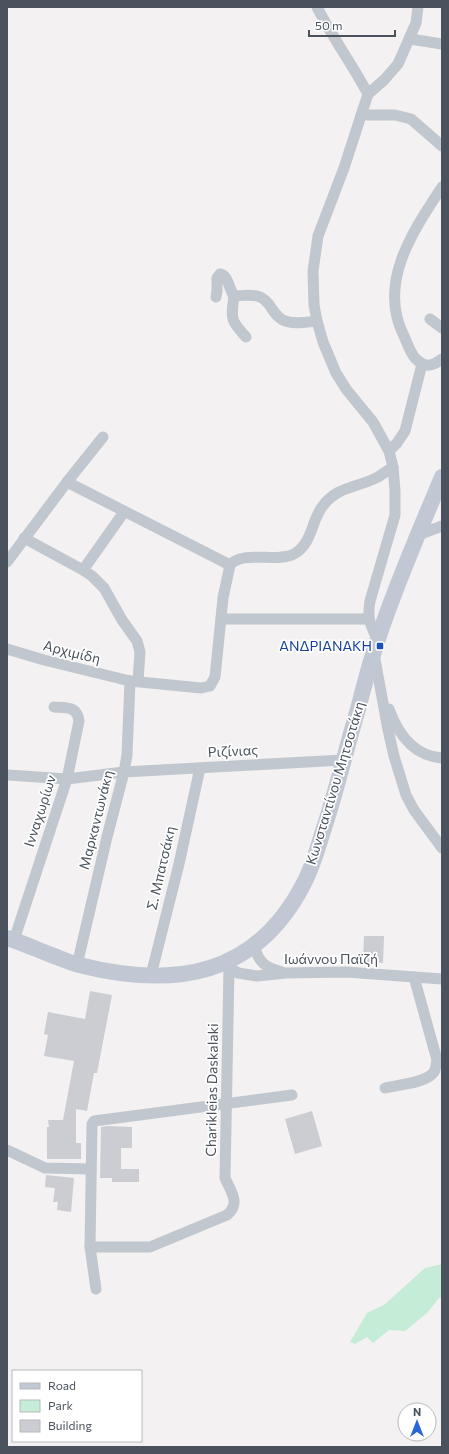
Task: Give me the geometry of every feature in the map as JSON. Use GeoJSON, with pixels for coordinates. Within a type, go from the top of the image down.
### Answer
{"type":"FeatureCollection","features":[{"type":"Feature","properties":{"kind":"main road","name":"Κωνσταντίνου Μητσοτάκη"},"geometry":{"type":"LineString","coordinates":[[9,939],[77,965],[120,974],[183,974],[226,966],[254,946],[278,922],[291,906],[304,883],[318,847],[376,646],[418,535],[442,477]]}},
{"type":"Feature","properties":{"kind":"street"},"geometry":{"type":"LineString","coordinates":[[316,7],[338,45],[354,68],[368,94]]}},
{"type":"Feature","properties":{"kind":"street"},"geometry":{"type":"LineString","coordinates":[[418,7],[416,23],[398,64],[384,80],[368,94],[344,168],[318,236],[313,270],[314,305],[317,321],[323,342],[336,373],[346,389],[373,422],[390,451],[395,491],[395,515],[370,601],[368,619],[376,646],[392,750],[406,795],[414,810],[442,848]]}},
{"type":"Feature","properties":{"kind":"street"},"geometry":{"type":"LineString","coordinates":[[410,39],[442,44]]}},
{"type":"Feature","properties":{"kind":"street"},"geometry":{"type":"LineString","coordinates":[[361,116],[395,115],[411,119],[442,146]]}},
{"type":"Feature","properties":{"kind":"street"},"geometry":{"type":"LineString","coordinates":[[442,187],[409,240],[397,274],[394,288],[394,310],[398,325],[414,356],[422,364],[427,365],[434,364],[442,359]]}},
{"type":"Feature","properties":{"kind":"street"},"geometry":{"type":"LineString","coordinates":[[216,297],[216,278],[220,274],[223,274],[226,276],[230,290],[234,296],[233,321],[246,337]]}},
{"type":"Feature","properties":{"kind":"street"},"geometry":{"type":"LineString","coordinates":[[234,296],[254,294],[262,297],[269,303],[277,316],[287,322],[317,321]]}},
{"type":"Feature","properties":{"kind":"street"},"geometry":{"type":"LineString","coordinates":[[430,319],[442,328]]}},
{"type":"Feature","properties":{"kind":"street"},"geometry":{"type":"LineString","coordinates":[[390,451],[405,431],[422,364]]}},
{"type":"Feature","properties":{"kind":"street"},"geometry":{"type":"LineString","coordinates":[[7,562],[103,437]]}},
{"type":"Feature","properties":{"kind":"street"},"geometry":{"type":"LineString","coordinates":[[368,619],[221,619],[223,598],[230,565],[233,561],[237,559],[290,556],[297,552],[306,543],[317,515],[328,500],[344,488],[378,477],[393,467]]}},
{"type":"Feature","properties":{"kind":"street"},"geometry":{"type":"LineString","coordinates":[[67,482],[230,565]]}},
{"type":"Feature","properties":{"kind":"street"},"geometry":{"type":"LineString","coordinates":[[83,570],[124,512]]}},
{"type":"Feature","properties":{"kind":"street"},"geometry":{"type":"LineString","coordinates":[[418,535],[442,526]]}},
{"type":"Feature","properties":{"kind":"street","name":"Μαρκαντωνάκη"},"geometry":{"type":"LineString","coordinates":[[24,538],[92,576],[104,588],[122,620],[137,641],[140,652],[134,681],[124,772],[77,965]]}},
{"type":"Feature","properties":{"kind":"street","name":"Αρχιμίδη"},"geometry":{"type":"LineString","coordinates":[[7,649],[44,660],[134,681],[201,688],[210,686],[215,677],[221,619]]}},
{"type":"Feature","properties":{"kind":"street"},"geometry":{"type":"LineString","coordinates":[[382,690],[393,720],[408,742],[419,752],[433,757],[442,758]]}},
{"type":"Feature","properties":{"kind":"street","name":"Ινναχωρίων"},"geometry":{"type":"LineString","coordinates":[[9,939],[67,779],[79,721],[78,713],[75,710],[54,707]]}},
{"type":"Feature","properties":{"kind":"street","name":"Ριζίνιας"},"geometry":{"type":"LineString","coordinates":[[8,775],[67,779],[124,772],[343,760]]}},
{"type":"Feature","properties":{"kind":"street","name":"Σ. Μπατσάκη"},"geometry":{"type":"LineString","coordinates":[[151,975],[179,864],[200,768]]}},
{"type":"Feature","properties":{"kind":"street"},"geometry":{"type":"LineString","coordinates":[[254,946],[256,954],[262,963],[269,968],[286,973]]}},
{"type":"Feature","properties":{"kind":"street"},"geometry":{"type":"LineString","coordinates":[[257,976],[262,963]]}},
{"type":"Feature","properties":{"kind":"street","name":"Ιωάννου Παϊζή"},"geometry":{"type":"LineString","coordinates":[[226,966],[245,975],[257,976],[286,973],[346,972],[442,979]]}},
{"type":"Feature","properties":{"kind":"street","name":"Charikleias Daskalaki"},"geometry":{"type":"LineString","coordinates":[[90,1247],[150,1247],[227,1215],[233,1210],[235,1200],[225,1178],[226,966]]}},
{"type":"Feature","properties":{"kind":"street"},"geometry":{"type":"LineString","coordinates":[[385,1088],[428,1079],[436,1067],[437,1060],[414,976]]}},
{"type":"Feature","properties":{"kind":"street"},"geometry":{"type":"LineString","coordinates":[[96,1289],[90,1247],[90,1169],[92,1124],[94,1121],[292,1095]]}},
{"type":"Feature","properties":{"kind":"street"},"geometry":{"type":"LineString","coordinates":[[7,1150],[45,1168],[90,1169]]}},
{"type":"Feature","properties":{"kind":"green space"},"geometry":{"type":"Polygon","coordinates":[[[442,1264],[442,1297],[439,1298],[427,1313],[405,1331],[389,1330],[373,1343],[367,1337],[355,1344],[350,1342],[367,1313],[384,1305],[425,1268],[442,1264]]]}},
{"type":"Feature","properties":{"kind":"building"},"geometry":{"type":"Polygon","coordinates":[[[364,936],[384,936],[383,963],[363,962],[364,936]]]}},
{"type":"Feature","properties":{"kind":"building"},"geometry":{"type":"Polygon","coordinates":[[[90,991],[112,995],[97,1073],[94,1073],[87,1111],[76,1109],[76,1143],[81,1143],[81,1159],[47,1159],[48,1120],[63,1120],[74,1061],[44,1056],[48,1035],[44,1034],[48,1012],[85,1019],[90,991]]]}},
{"type":"Feature","properties":{"kind":"building"},"geometry":{"type":"Polygon","coordinates":[[[312,1111],[322,1146],[295,1154],[285,1119],[312,1111]]]}},
{"type":"Feature","properties":{"kind":"building"},"geometry":{"type":"Polygon","coordinates":[[[101,1127],[132,1127],[132,1148],[121,1148],[121,1169],[139,1169],[139,1182],[112,1182],[112,1178],[100,1178],[101,1127]]]}},
{"type":"Feature","properties":{"kind":"building"},"geometry":{"type":"Polygon","coordinates":[[[46,1175],[74,1178],[71,1212],[57,1210],[58,1202],[53,1202],[55,1188],[45,1187],[46,1175]]]}},
{"type":"Feature","properties":{"kind":"place","name":"ΑΝΔΡΙΑΝΑΚΗ"},"geometry":{"type":"Point","coordinates":[380,646]}}]}
